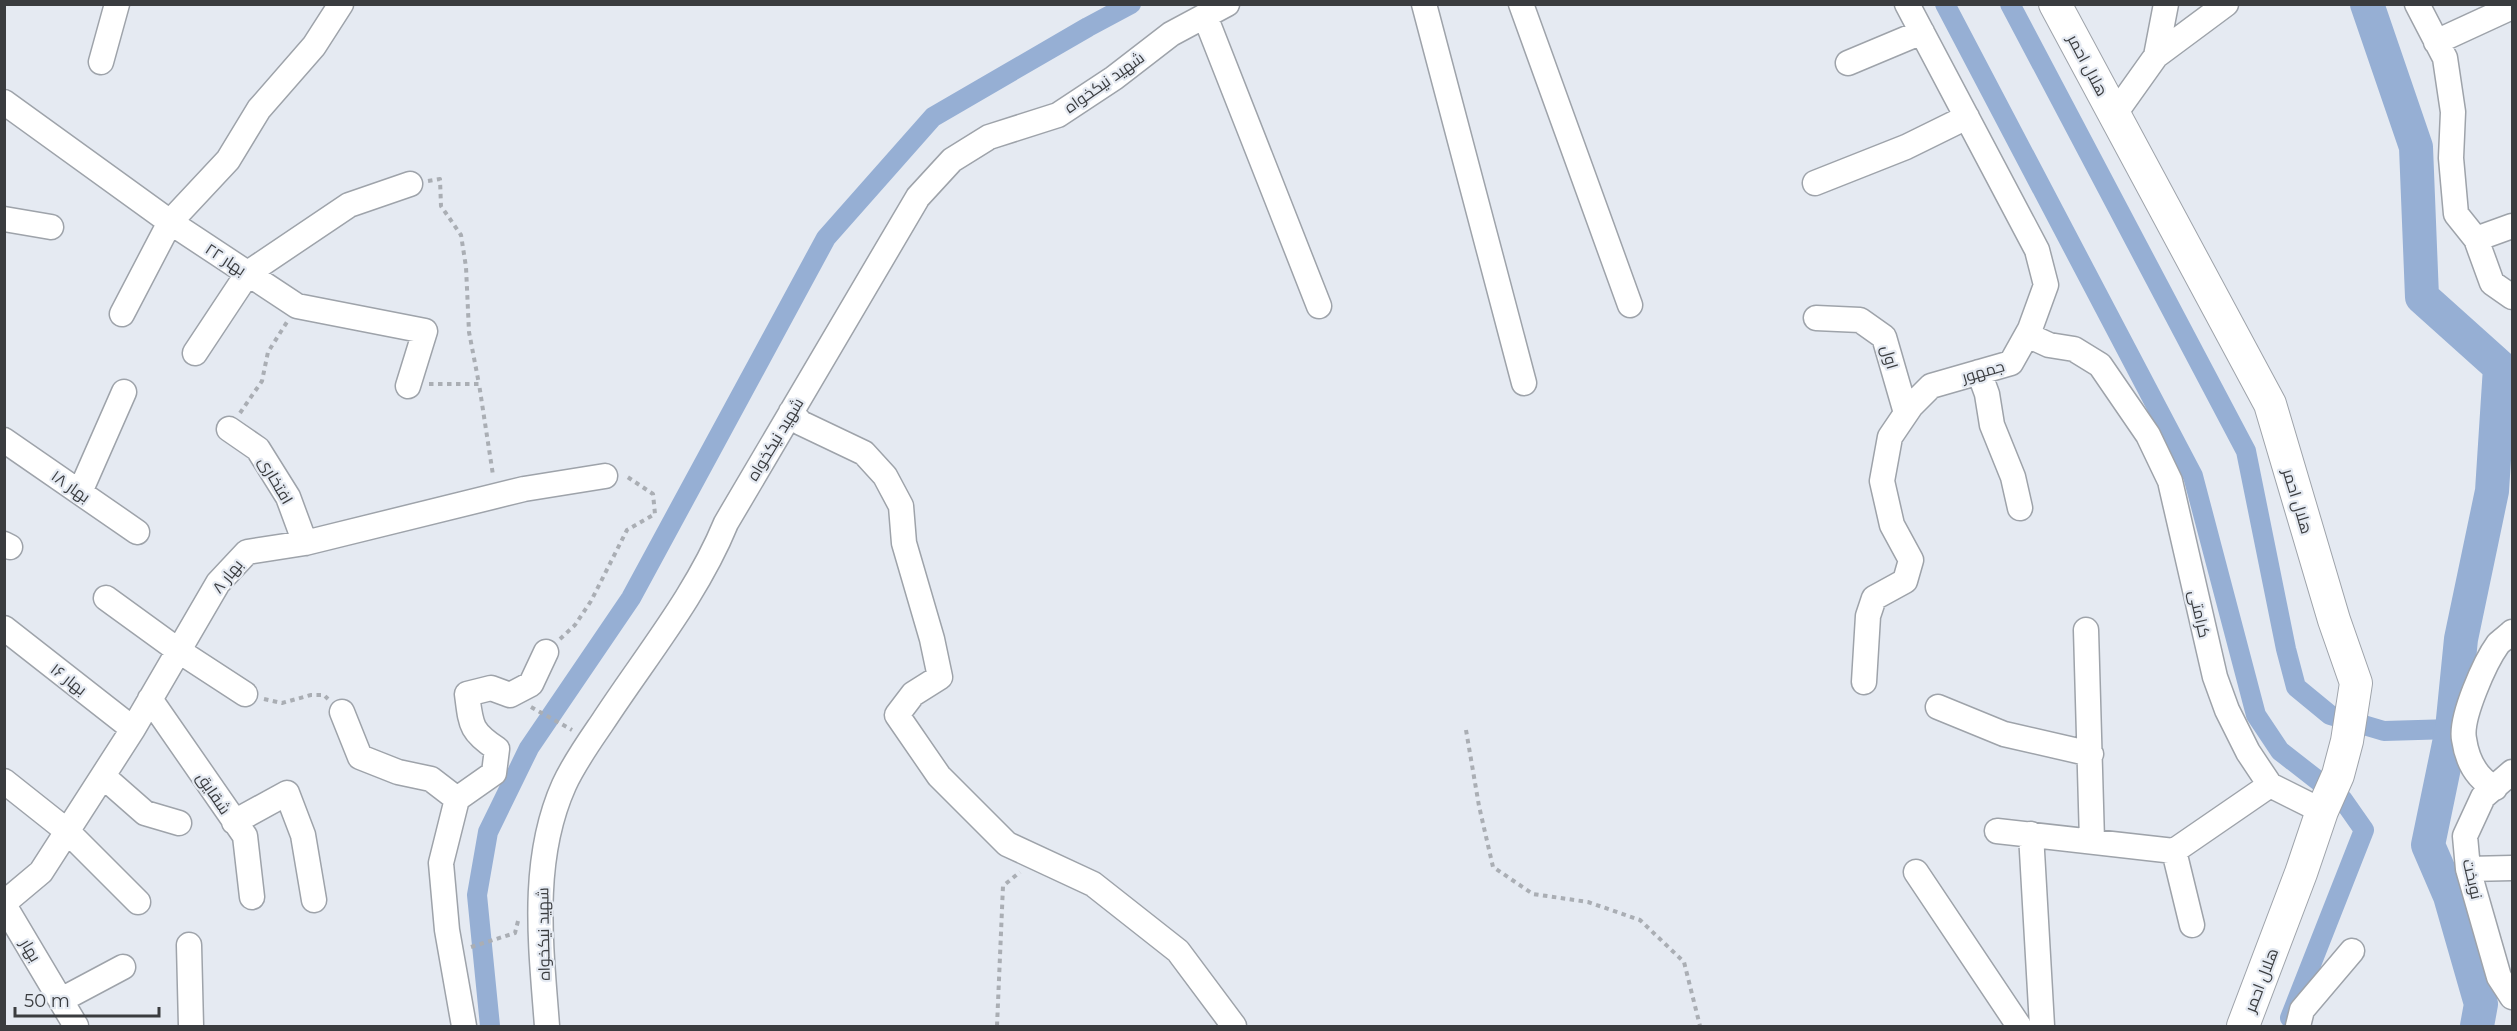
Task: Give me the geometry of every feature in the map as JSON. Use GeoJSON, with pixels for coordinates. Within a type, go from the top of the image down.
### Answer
{"type":"FeatureCollection","features":[{"type":"Feature","properties":{"kind":"main road","name":"هلال احمر"},"geometry":{"type":"LineString","coordinates":[[2055,4],[2270,404],[2334,620],[2356,683],[2347,741],[2338,775],[2322,811],[2243,1026]]}},
{"type":"Feature","properties":{"kind":"street"},"geometry":{"type":"LineString","coordinates":[[101,62],[117,4]]}},
{"type":"Feature","properties":{"kind":"street"},"geometry":{"type":"LineString","coordinates":[[122,314],[170,222],[228,160],[259,109],[314,46],[341,4]]}},
{"type":"Feature","properties":{"kind":"street","name":"شهید نیکخواه"},"geometry":{"type":"LineString","coordinates":[[547,1026],[539,911],[543,867],[552,821],[564,785],[617,699],[684,604],[712,557],[726,522],[918,197],[952,160],[989,137],[1058,115],[1114,78],[1171,34],[1227,4]]}},
{"type":"Feature","properties":{"kind":"street"},"geometry":{"type":"LineString","coordinates":[[1424,4],[1524,383]]}},
{"type":"Feature","properties":{"kind":"street"},"geometry":{"type":"LineString","coordinates":[[1521,4],[1630,305]]}},
{"type":"Feature","properties":{"kind":"street","name":"جمهور"},"geometry":{"type":"LineString","coordinates":[[1864,682],[1868,616],[1874,598],[1905,581],[1911,560],[1892,525],[1882,481],[1890,437],[1906,413],[1931,386],[2011,363],[2027,335],[2046,285],[2037,250],[1907,4]]}},
{"type":"Feature","properties":{"kind":"street"},"geometry":{"type":"LineString","coordinates":[[2156,56],[2166,4]]}},
{"type":"Feature","properties":{"kind":"street"},"geometry":{"type":"LineString","coordinates":[[2114,114],[2156,56],[2226,4]]}},
{"type":"Feature","properties":{"kind":"street"},"geometry":{"type":"LineString","coordinates":[[2417,4],[2445,58],[2452,112],[2451,158],[2456,214],[2476,239],[2492,283],[2512,297]]}},
{"type":"Feature","properties":{"kind":"street"},"geometry":{"type":"LineString","coordinates":[[2436,42],[2512,7]]}},
{"type":"Feature","properties":{"kind":"street"},"geometry":{"type":"LineString","coordinates":[[1205,16],[1319,306]]}},
{"type":"Feature","properties":{"kind":"street"},"geometry":{"type":"LineString","coordinates":[[1848,63],[1922,32]]}},
{"type":"Feature","properties":{"kind":"street","name":"بهار ۲۲"},"geometry":{"type":"LineString","coordinates":[[4,102],[170,222],[297,306],[424,331],[408,386]]}},
{"type":"Feature","properties":{"kind":"street"},"geometry":{"type":"LineString","coordinates":[[1815,183],[1906,147],[1966,117]]}},
{"type":"Feature","properties":{"kind":"street"},"geometry":{"type":"LineString","coordinates":[[195,353],[248,273],[349,205],[410,184]]}},
{"type":"Feature","properties":{"kind":"street"},"geometry":{"type":"LineString","coordinates":[[4,219],[51,227]]}},
{"type":"Feature","properties":{"kind":"street"},"geometry":{"type":"LineString","coordinates":[[2476,239],[2512,226]]}},
{"type":"Feature","properties":{"kind":"street","name":"اول"},"geometry":{"type":"LineString","coordinates":[[1816,318],[1860,320],[1884,337],[1906,413]]}},
{"type":"Feature","properties":{"kind":"street","name":"کرامتی"},"geometry":{"type":"LineString","coordinates":[[2027,335],[2049,345],[2074,349],[2100,365],[2148,435],[2170,481],[2215,677],[2227,710],[2248,752],[2270,785]]}},
{"type":"Feature","properties":{"kind":"street"},"geometry":{"type":"LineString","coordinates":[[1978,372],[1987,394],[1992,425],[2013,477],[2020,508]]}},
{"type":"Feature","properties":{"kind":"street"},"geometry":{"type":"LineString","coordinates":[[80,492],[124,392]]}},
{"type":"Feature","properties":{"kind":"street"},"geometry":{"type":"LineString","coordinates":[[791,412],[801,423],[864,453],[885,476],[901,506],[904,543],[932,639],[940,677],[913,694],[897,715],[939,776],[1007,844],[1093,884],[1178,951],[1234,1026]]}},
{"type":"Feature","properties":{"kind":"street","name":"افتخاری"},"geometry":{"type":"LineString","coordinates":[[229,429],[258,449],[288,497],[305,543]]}},
{"type":"Feature","properties":{"kind":"street","name":"بهار ۱۸"},"geometry":{"type":"LineString","coordinates":[[4,440],[137,532]]}},
{"type":"Feature","properties":{"kind":"street","name":"بهار ۸"},"geometry":{"type":"LineString","coordinates":[[4,904],[41,872],[134,729],[218,583],[247,552],[305,543],[503,494],[605,476]]}},
{"type":"Feature","properties":{"kind":"street"},"geometry":{"type":"LineString","coordinates":[[106,598],[179,651],[245,694]]}},
{"type":"Feature","properties":{"kind":"street","name":"بهار ۱۶"},"geometry":{"type":"LineString","coordinates":[[4,628],[134,729]]}},
{"type":"Feature","properties":{"kind":"street"},"geometry":{"type":"LineString","coordinates":[[2086,630],[2092,841]]}},
{"type":"Feature","properties":{"kind":"street"},"geometry":{"type":"LineString","coordinates":[[2504,780],[2482,781],[2475,771],[2463,738],[2469,703],[2499,643],[2512,632]]}},
{"type":"Feature","properties":{"kind":"street"},"geometry":{"type":"LineString","coordinates":[[464,1026],[447,930],[441,863],[457,799],[494,773],[497,749],[478,736],[471,722],[467,694],[491,688],[510,695],[531,684],[546,652]]}},
{"type":"Feature","properties":{"kind":"street","name":"شقایق"},"geometry":{"type":"LineString","coordinates":[[150,699],[245,836],[252,897]]}},
{"type":"Feature","properties":{"kind":"street"},"geometry":{"type":"LineString","coordinates":[[1938,707],[2004,734],[2091,754]]}},
{"type":"Feature","properties":{"kind":"street"},"geometry":{"type":"LineString","coordinates":[[342,712],[360,757],[398,772],[431,779],[457,799]]}},
{"type":"Feature","properties":{"kind":"street"},"geometry":{"type":"LineString","coordinates":[[104,777],[145,813],[180,823]]}},
{"type":"Feature","properties":{"kind":"street","name":"نوبخت"},"geometry":{"type":"LineString","coordinates":[[2504,780],[2483,797],[2465,836],[2468,869],[2499,977],[2512,997]]}},
{"type":"Feature","properties":{"kind":"street"},"geometry":{"type":"LineString","coordinates":[[4,781],[67,831],[138,902]]}},
{"type":"Feature","properties":{"kind":"street"},"geometry":{"type":"LineString","coordinates":[[1997,831],[2174,851],[2270,785],[2322,811]]}},
{"type":"Feature","properties":{"kind":"street"},"geometry":{"type":"LineString","coordinates":[[234,822],[287,793],[303,835],[315,900]]}},
{"type":"Feature","properties":{"kind":"street"},"geometry":{"type":"LineString","coordinates":[[2031,834],[2042,1026]]}},
{"type":"Feature","properties":{"kind":"street"},"geometry":{"type":"LineString","coordinates":[[2174,851],[2192,925]]}},
{"type":"Feature","properties":{"kind":"street"},"geometry":{"type":"LineString","coordinates":[[2468,869],[2512,868]]}},
{"type":"Feature","properties":{"kind":"street"},"geometry":{"type":"LineString","coordinates":[[1916,872],[2019,1026]]}},
{"type":"Feature","properties":{"kind":"street","name":"بهار"},"geometry":{"type":"LineString","coordinates":[[4,904],[76,1026]]}},
{"type":"Feature","properties":{"kind":"street"},"geometry":{"type":"LineString","coordinates":[[189,945],[191,1026]]}},
{"type":"Feature","properties":{"kind":"street"},"geometry":{"type":"LineString","coordinates":[[2298,1026],[2302,1010],[2352,951]]}},
{"type":"Feature","properties":{"kind":"street"},"geometry":{"type":"LineString","coordinates":[[61,1000],[123,967]]}},
{"type":"Feature","properties":{"kind":"path"},"geometry":{"type":"LineString","coordinates":[[410,184],[440,179],[441,206],[461,235],[466,267],[469,332],[492,473],[503,494]]}},
{"type":"Feature","properties":{"kind":"path"},"geometry":{"type":"LineString","coordinates":[[229,429],[262,381],[268,352],[297,306]]}},
{"type":"Feature","properties":{"kind":"path"},"geometry":{"type":"LineString","coordinates":[[408,386],[448,383],[479,384]]}},
{"type":"Feature","properties":{"kind":"path"},"geometry":{"type":"LineString","coordinates":[[546,652],[575,625],[591,601],[627,530],[655,514],[653,494],[627,476],[605,476]]}},
{"type":"Feature","properties":{"kind":"path"},"geometry":{"type":"LineString","coordinates":[[245,694],[282,704],[311,695],[324,695],[342,712]]}},
{"type":"Feature","properties":{"kind":"path"},"geometry":{"type":"LineString","coordinates":[[546,716],[552,720]]}},
{"type":"Feature","properties":{"kind":"path"},"geometry":{"type":"LineString","coordinates":[[1466,730],[1479,806],[1493,867],[1533,894],[1588,902],[1640,921],[1684,962],[1700,1026]]}},
{"type":"Feature","properties":{"kind":"path"},"geometry":{"type":"LineString","coordinates":[[997,1026],[1003,886],[1036,858]]}},
{"type":"Feature","properties":{"kind":"path"},"geometry":{"type":"LineString","coordinates":[[479,946],[515,933],[518,919],[528,912],[539,911]]}},
{"type":"Feature","properties":{"kind":"waterway"},"geometry":{"type":"LineString","coordinates":[[490,1026],[477,895],[488,832],[529,748],[631,598],[826,238],[933,117],[1131,4]]}},
{"type":"Feature","properties":{"kind":"waterway"},"geometry":{"type":"LineString","coordinates":[[1945,4],[2193,476],[2256,715],[2280,751],[2343,800],[2364,830],[2290,1018]]}},
{"type":"Feature","properties":{"kind":"waterway"},"geometry":{"type":"LineString","coordinates":[[2010,4],[2246,451],[2286,649],[2296,687],[2330,715],[2384,731],[2452,729]]}},
{"type":"Feature","properties":{"kind":"waterway"},"geometry":{"type":"LineString","coordinates":[[2367,4],[2416,147],[2422,297],[2500,367],[2492,491],[2461,639],[2452,729],[2428,845],[2450,896],[2481,1004],[2477,1026]]}}]}
